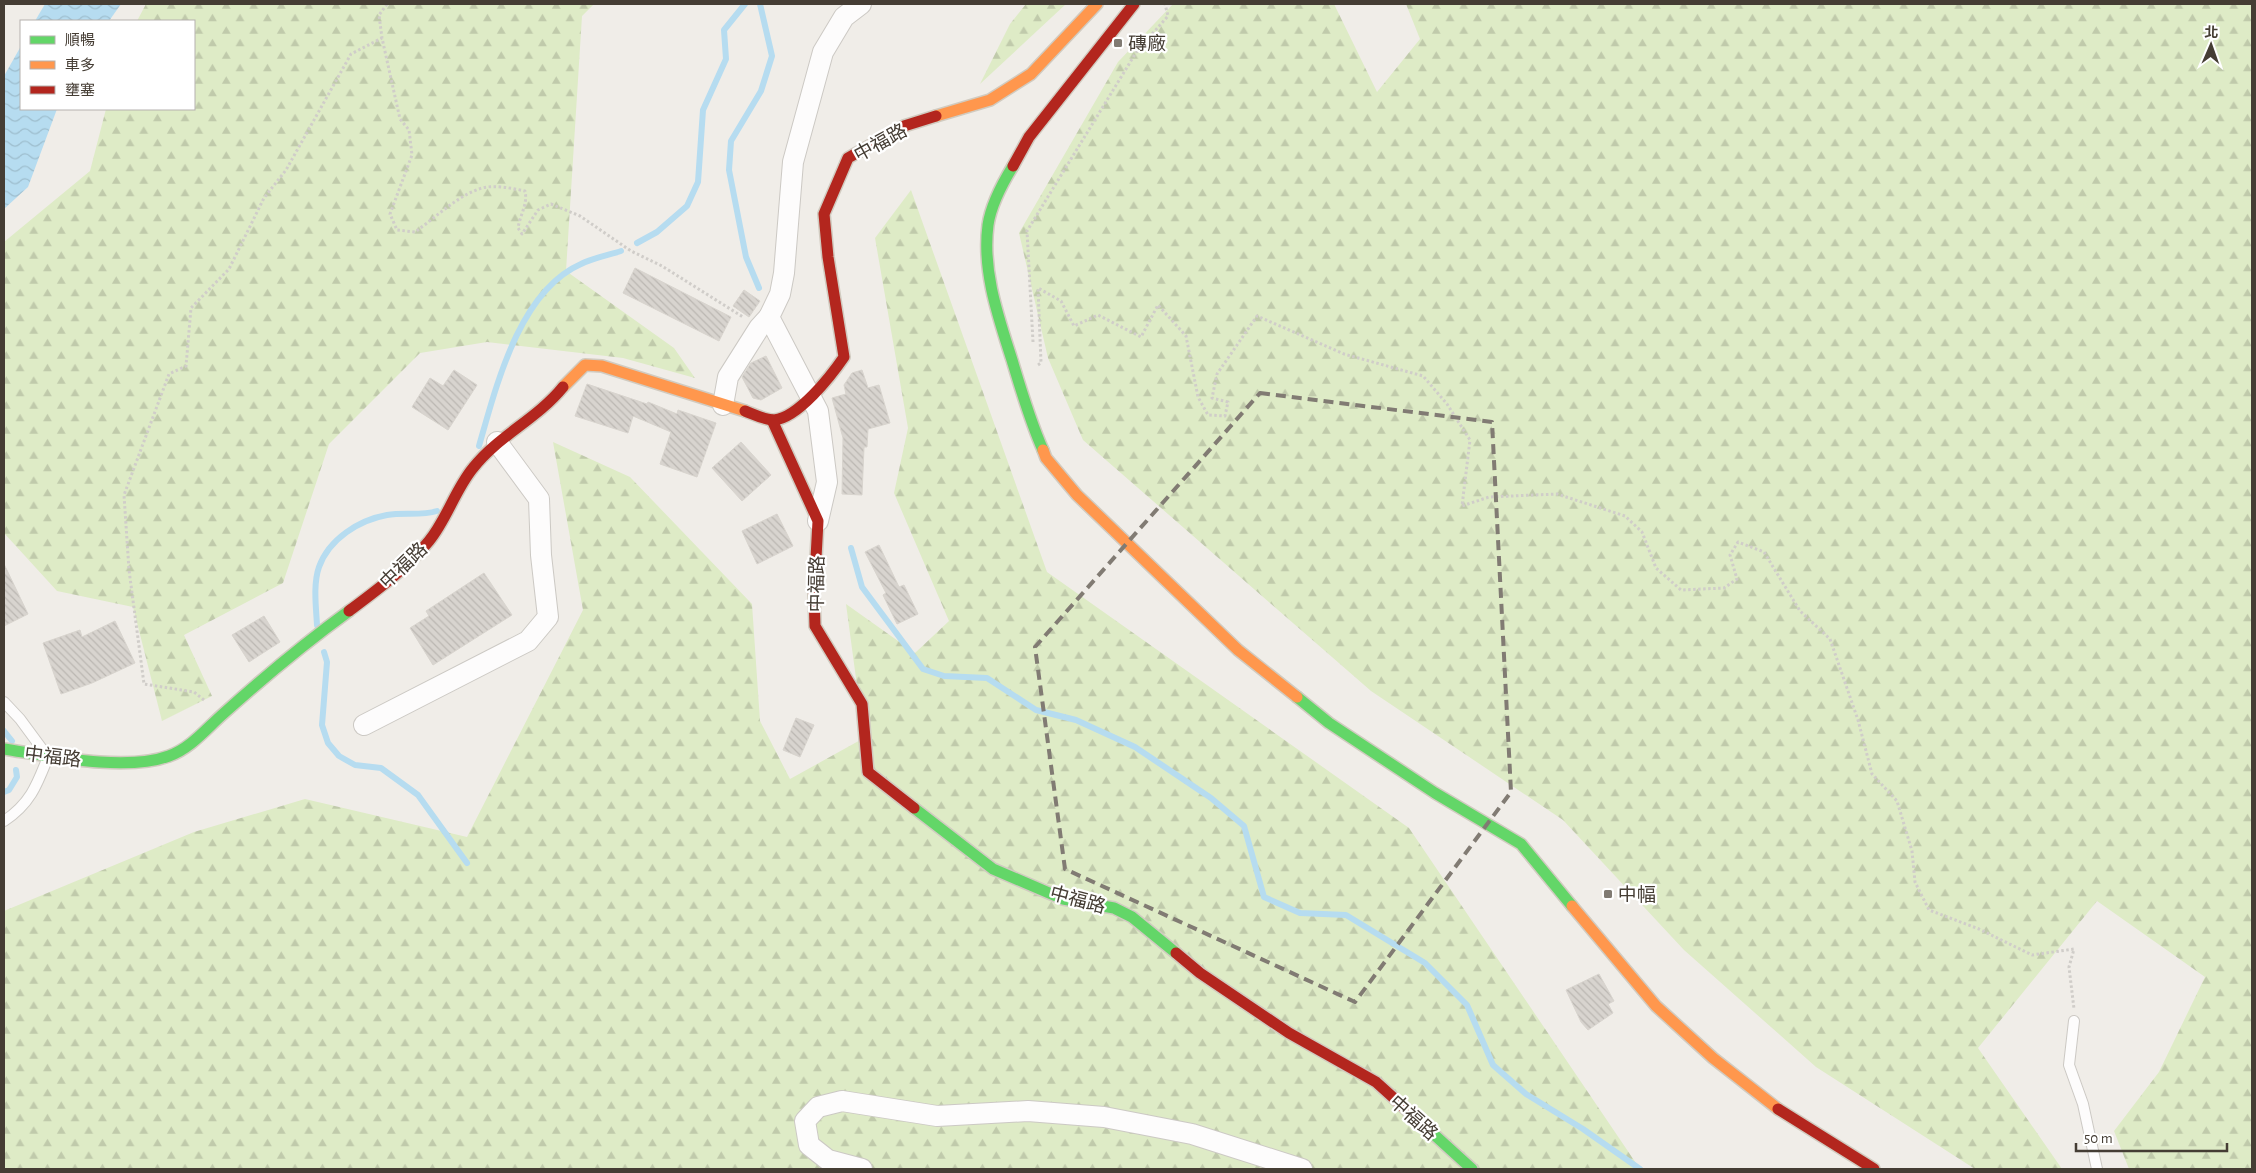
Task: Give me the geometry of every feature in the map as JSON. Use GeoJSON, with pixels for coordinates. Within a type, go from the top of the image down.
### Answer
{"type":"FeatureCollection","features":[{"type":"Feature","properties":{"kind":"street"},"geometry":{"type":"LineString","coordinates":[[724,405],[728,377],[780,294],[784,273],[793,162],[823,52],[844,17],[861,4]]}},
{"type":"Feature","properties":{"kind":"street","name":"中福路"},"geometry":{"type":"LineString","coordinates":[[4,749],[48,757],[132,762],[169,756],[194,742],[222,715],[323,630],[386,584],[430,540],[472,469],[497,442],[551,402],[574,373],[585,365],[602,366],[772,420],[788,417],[833,374],[844,357],[828,257],[824,214],[848,158],[904,126],[990,100],[1031,74],[1098,4]]}},
{"type":"Feature","properties":{"kind":"street"},"geometry":{"type":"LineString","coordinates":[[1134,4],[1029,138],[998,192],[988,224],[987,245],[992,293],[1032,425],[1046,458],[1077,495],[1238,650],[1328,723],[1435,793],[1520,844],[1656,1006],[1713,1058],[1789,1118],[1874,1169]]}},
{"type":"Feature","properties":{"kind":"street","name":"中福路"},"geometry":{"type":"LineString","coordinates":[[764,322],[818,411],[827,482],[818,521],[814,595],[815,626],[862,704],[868,772],[993,869],[1063,899],[1114,908],[1132,917],[1200,973],[1289,1033],[1376,1082],[1472,1169]]}},
{"type":"Feature","properties":{"kind":"street","name":"中福路"},"geometry":{"type":"LineString","coordinates":[[772,420],[818,521]]}},
{"type":"Feature","properties":{"kind":"street"},"geometry":{"type":"LineString","coordinates":[[364,725],[528,641],[548,617],[541,555],[539,498],[497,442]]}},
{"type":"Feature","properties":{"kind":"street"},"geometry":{"type":"LineString","coordinates":[[862,1169],[828,1160],[809,1145],[805,1121],[818,1107],[842,1101],[938,1116],[1028,1111],[1104,1117],[1192,1134],[1302,1169]]}},
{"type":"Feature","properties":{"kind":"lane"},"geometry":{"type":"LineString","coordinates":[[4,702],[20,719],[48,757],[32,794],[15,813],[4,820]]}},
{"type":"Feature","properties":{"kind":"lane"},"geometry":{"type":"LineString","coordinates":[[2074,1021],[2069,1065],[2083,1104],[2097,1169]]}},
{"type":"Feature","properties":{"kind":"path"},"geometry":{"type":"LineString","coordinates":[[387,4],[379,16],[382,38],[400,118],[409,130],[412,155],[390,214],[397,230],[415,232],[464,197],[480,188],[508,187],[525,191],[527,201],[520,216],[518,228],[522,234],[538,210],[551,204],[580,216],[631,251],[764,322]]}},
{"type":"Feature","properties":{"kind":"path"},"geometry":{"type":"LineString","coordinates":[[1033,347],[1027,231],[1137,51],[1168,16],[1165,4]]}},
{"type":"Feature","properties":{"kind":"path"},"geometry":{"type":"LineString","coordinates":[[222,715],[194,692],[144,684],[129,570],[124,495],[169,374],[186,366],[191,308],[229,269],[264,198],[286,170],[351,54],[382,38]]}},
{"type":"Feature","properties":{"kind":"path"},"geometry":{"type":"LineString","coordinates":[[1034,366],[1041,363],[1038,288],[1062,301],[1074,326],[1098,315],[1141,337],[1158,305],[1186,336],[1198,396],[1208,414],[1225,416],[1228,402],[1212,398],[1217,374],[1257,316],[1344,354],[1423,376],[1447,404],[1470,440],[1462,506],[1489,497],[1557,494],[1624,516],[1642,532],[1656,568],[1681,590],[1724,588],[1737,579],[1730,554],[1738,542],[1764,552],[1800,612],[1830,639],[1858,720],[1872,774],[1897,801],[1912,851],[1915,882],[1929,910],[1979,929],[2032,955],[2074,949],[2069,967],[2074,999],[2074,1021]]}},
{"type":"Feature","properties":{"kind":"highlighted area"},"geometry":{"type":"Polygon","coordinates":[[[1260,393],[1492,422],[1511,792],[1355,1002],[1065,869],[1035,647],[1260,393]]]}},
{"type":"Feature","properties":{"kind":"green space"},"geometry":{"type":"Polygon","coordinates":[[[146,4],[594,4],[582,16],[566,271],[674,348],[695,378],[623,358],[487,342],[420,353],[329,444],[283,583],[184,635],[212,696],[162,721],[133,607],[57,591],[4,533],[4,242],[90,171],[106,110],[195,110],[195,20],[138,20],[146,4]]]}},
{"type":"Feature","properties":{"kind":"green space"},"geometry":{"type":"Polygon","coordinates":[[[1026,4],[1066,4],[980,84],[1010,24],[1026,4]]]}},
{"type":"Feature","properties":{"kind":"green space"},"geometry":{"type":"Polygon","coordinates":[[[1173,4],[1334,4],[1377,92],[1420,39],[1406,4],[2252,4],[2252,1169],[2129,1169],[2114,1131],[2159,1072],[2205,977],[2097,901],[1978,1048],[2062,1169],[1975,1169],[1816,1067],[1684,950],[1563,820],[1371,691],[1083,440],[1048,358],[1019,233],[1118,62],[1173,4]]]}},
{"type":"Feature","properties":{"kind":"green space"},"geometry":{"type":"Polygon","coordinates":[[[911,190],[1047,572],[1409,828],[1640,1169],[4,1169],[4,911],[194,832],[305,799],[467,837],[583,610],[553,442],[630,477],[752,604],[760,721],[790,779],[864,738],[846,604],[915,653],[949,621],[894,493],[908,428],[875,238],[911,190]]]}},
{"type":"Feature","properties":{"kind":"water"},"geometry":{"type":"Polygon","coordinates":[[[45,4],[121,4],[110,20],[36,20],[45,4]]]}},
{"type":"Feature","properties":{"kind":"water"},"geometry":{"type":"Polygon","coordinates":[[[20,48],[20,110],[57,110],[28,187],[4,209],[4,76],[20,48]]]}},
{"type":"Feature","properties":{"kind":"building"},"geometry":{"type":"Polygon","coordinates":[[[635,268],[731,317],[719,341],[623,293],[635,268]]]}},
{"type":"Feature","properties":{"kind":"building"},"geometry":{"type":"Polygon","coordinates":[[[744,290],[760,301],[749,317],[733,306],[744,290]]]}},
{"type":"Feature","properties":{"kind":"building"},"geometry":{"type":"Polygon","coordinates":[[[766,356],[782,388],[761,400],[753,398],[742,377],[751,363],[766,356]]]}},
{"type":"Feature","properties":{"kind":"building"},"geometry":{"type":"Polygon","coordinates":[[[454,370],[477,385],[448,430],[412,407],[430,378],[443,386],[454,370]]]}},
{"type":"Feature","properties":{"kind":"building"},"geometry":{"type":"Polygon","coordinates":[[[862,370],[868,388],[879,385],[890,423],[868,429],[867,447],[864,447],[862,495],[842,494],[843,438],[832,398],[846,394],[844,385],[852,373],[862,370]]]}},
{"type":"Feature","properties":{"kind":"building"},"geometry":{"type":"Polygon","coordinates":[[[587,384],[647,404],[648,402],[677,414],[678,410],[716,423],[697,477],[660,464],[671,432],[633,416],[628,433],[575,416],[587,384]]]}},
{"type":"Feature","properties":{"kind":"building"},"geometry":{"type":"Polygon","coordinates":[[[741,442],[771,475],[742,501],[712,468],[741,442]]]}},
{"type":"Feature","properties":{"kind":"building"},"geometry":{"type":"Polygon","coordinates":[[[777,514],[793,546],[757,564],[742,531],[777,514]]]}},
{"type":"Feature","properties":{"kind":"building"},"geometry":{"type":"Polygon","coordinates":[[[879,545],[899,587],[904,585],[918,614],[897,624],[883,595],[886,593],[865,552],[879,545]]]}},
{"type":"Feature","properties":{"kind":"building"},"geometry":{"type":"Polygon","coordinates":[[[4,564],[28,614],[4,626],[4,564]]]}},
{"type":"Feature","properties":{"kind":"building"},"geometry":{"type":"Polygon","coordinates":[[[484,573],[512,615],[433,665],[410,628],[429,616],[426,611],[484,573]]]}},
{"type":"Feature","properties":{"kind":"building"},"geometry":{"type":"Polygon","coordinates":[[[264,616],[280,642],[249,662],[232,635],[264,616]]]}},
{"type":"Feature","properties":{"kind":"building"},"geometry":{"type":"Polygon","coordinates":[[[115,621],[135,663],[92,683],[61,694],[43,643],[80,630],[82,637],[115,621]]]}},
{"type":"Feature","properties":{"kind":"building"},"geometry":{"type":"Polygon","coordinates":[[[796,718],[814,725],[800,757],[783,750],[796,718]]]}},
{"type":"Feature","properties":{"kind":"building"},"geometry":{"type":"Polygon","coordinates":[[[1599,974],[1614,1001],[1608,1004],[1613,1013],[1588,1030],[1581,1022],[1566,990],[1599,974]]]}},
{"type":"Feature","properties":{"kind":"waterway"},"geometry":{"type":"LineString","coordinates":[[637,243],[657,232],[687,206],[698,182],[703,110],[726,59],[724,30],[745,4]]}},
{"type":"Feature","properties":{"kind":"waterway"},"geometry":{"type":"LineString","coordinates":[[759,288],[746,257],[729,170],[731,141],[761,91],[772,56],[760,4]]}},
{"type":"Feature","properties":{"kind":"waterway"},"geometry":{"type":"LineString","coordinates":[[479,446],[493,396],[513,343],[526,318],[541,296],[560,277],[581,264],[621,251]]}},
{"type":"Feature","properties":{"kind":"waterway"},"geometry":{"type":"LineString","coordinates":[[317,625],[315,596],[319,567],[330,548],[346,532],[366,521],[387,515],[437,511]]}},
{"type":"Feature","properties":{"kind":"waterway"},"geometry":{"type":"LineString","coordinates":[[851,548],[862,587],[923,669],[944,676],[987,678],[1036,710],[1076,720],[1135,747],[1211,798],[1244,826],[1264,897],[1300,913],[1346,915],[1425,963],[1467,1005],[1493,1065],[1526,1094],[1583,1129],[1640,1169]]}},
{"type":"Feature","properties":{"kind":"waterway"},"geometry":{"type":"LineString","coordinates":[[324,652],[327,662],[322,725],[328,743],[339,756],[355,765],[381,768],[418,795],[467,863]]}},
{"type":"Feature","properties":{"kind":"waterway"},"geometry":{"type":"LineString","coordinates":[[4,731],[12,741]]}},
{"type":"Feature","properties":{"kind":"waterway"},"geometry":{"type":"LineString","coordinates":[[4,792],[9,790],[17,777],[16,770]]}},
{"type":"Feature","properties":{"kind":"traffic: fast"},"geometry":{"type":"LineString","coordinates":[[1013,166],[998,194],[989,217],[987,259],[992,293],[1026,405],[1043,450]]}},
{"type":"Feature","properties":{"kind":"traffic: fast"},"geometry":{"type":"LineString","coordinates":[[4,749],[65,759],[110,763],[151,761],[177,753],[198,738],[269,674],[349,611]]}},
{"type":"Feature","properties":{"kind":"traffic: fast"},"geometry":{"type":"LineString","coordinates":[[1297,697],[1329,723],[1435,793],[1521,844],[1572,906]]}},
{"type":"Feature","properties":{"kind":"traffic: fast"},"geometry":{"type":"LineString","coordinates":[[914,808],[993,869],[1063,899],[1114,908],[1132,917],[1176,953]]}},
{"type":"Feature","properties":{"kind":"traffic: fast"},"geometry":{"type":"LineString","coordinates":[[1407,1110],[1472,1169]]}},
{"type":"Feature","properties":{"kind":"traffic: slow"},"geometry":{"type":"LineString","coordinates":[[936,116],[990,100],[1031,74],[1097,4]]}},
{"type":"Feature","properties":{"kind":"traffic: slow"},"geometry":{"type":"LineString","coordinates":[[563,387],[585,365],[602,366],[745,411]]}},
{"type":"Feature","properties":{"kind":"traffic: slow"},"geometry":{"type":"LineString","coordinates":[[1043,450],[1046,458],[1077,495],[1238,650],[1297,697]]}},
{"type":"Feature","properties":{"kind":"traffic: slow"},"geometry":{"type":"LineString","coordinates":[[1572,906],[1656,1006],[1713,1058],[1778,1109]]}},
{"type":"Feature","properties":{"kind":"traffic: jam"},"geometry":{"type":"LineString","coordinates":[[1013,166],[1029,137],[1134,4]]}},
{"type":"Feature","properties":{"kind":"traffic: jam"},"geometry":{"type":"LineString","coordinates":[[745,411],[770,420],[793,412],[813,395],[844,357],[828,257],[824,214],[848,158],[904,126],[936,116]]}},
{"type":"Feature","properties":{"kind":"traffic: jam"},"geometry":{"type":"LineString","coordinates":[[349,611],[391,578],[420,551],[441,523],[473,468],[494,446],[541,409],[563,387]]}},
{"type":"Feature","properties":{"kind":"traffic: jam"},"geometry":{"type":"LineString","coordinates":[[772,420],[818,521],[814,595],[815,626],[862,704],[868,772],[914,808]]}},
{"type":"Feature","properties":{"kind":"traffic: jam"},"geometry":{"type":"LineString","coordinates":[[1176,953],[1200,973],[1289,1033],[1376,1082],[1407,1110]]}},
{"type":"Feature","properties":{"kind":"traffic: jam"},"geometry":{"type":"LineString","coordinates":[[1778,1109],[1874,1169]]}},
{"type":"Feature","properties":{"kind":"place","name":"磚廠"},"geometry":{"type":"Point","coordinates":[1118,43]}},
{"type":"Feature","properties":{"kind":"place","name":"中幅"},"geometry":{"type":"Point","coordinates":[1608,894]}}]}
